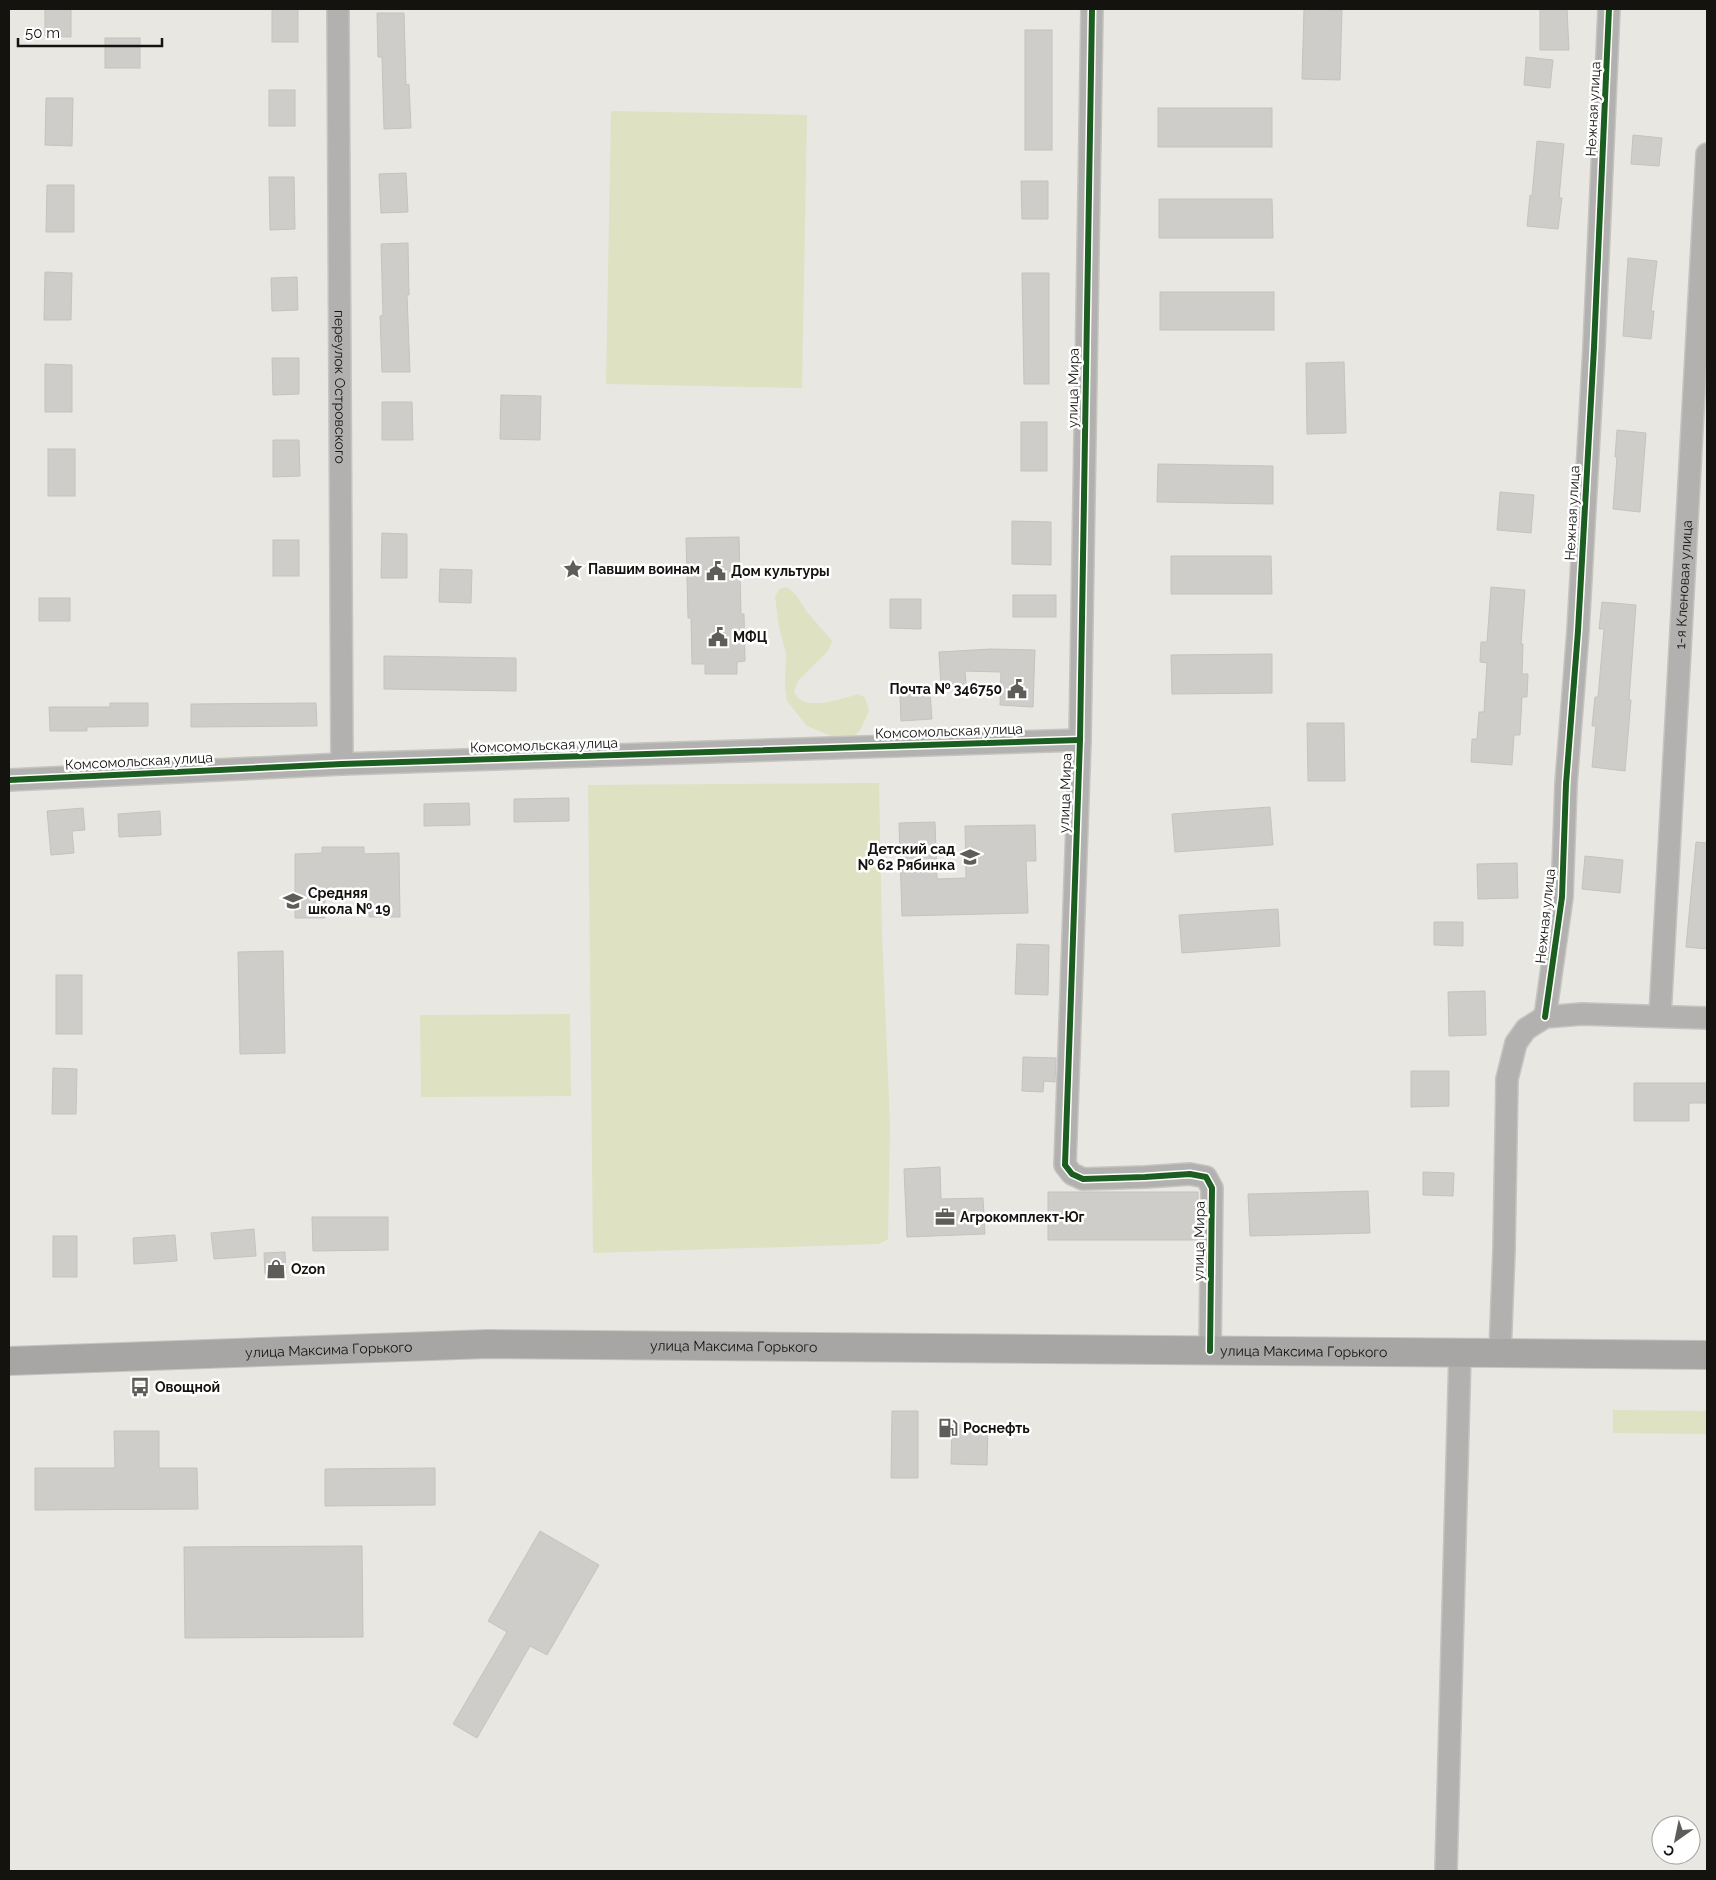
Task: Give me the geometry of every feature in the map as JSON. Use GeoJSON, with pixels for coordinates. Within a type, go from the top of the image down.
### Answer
{"type":"FeatureCollection","features":[{"type":"Feature","properties":{"kind":"main road","name":"улица Максима Горького"},"geometry":{"type":"LineString","coordinates":[[9,1361],[488,1344],[1707,1356]]}},
{"type":"Feature","properties":{"kind":"street","name":"переулок Островского"},"geometry":{"type":"LineString","coordinates":[[338,9],[342,764]]}},
{"type":"Feature","properties":{"kind":"street","name":"улица Мира"},"geometry":{"type":"LineString","coordinates":[[1092,9],[1080,740],[1065,1165],[1072,1174],[1083,1178],[1190,1174],[1206,1177],[1212,1188],[1210,1351]]}},
{"type":"Feature","properties":{"kind":"street","name":"Нежная улица"},"geometry":{"type":"LineString","coordinates":[[1546,1017],[1562,897],[1566,784],[1578,631],[1594,348],[1609,26],[1608,9]]}},
{"type":"Feature","properties":{"kind":"street","name":"1-я Кленовая улица"},"geometry":{"type":"LineString","coordinates":[[1660,1016],[1707,154]]}},
{"type":"Feature","properties":{"kind":"street","name":"Комсомольская улица"},"geometry":{"type":"LineString","coordinates":[[9,780],[342,764],[1080,740]]}},
{"type":"Feature","properties":{"kind":"street"},"geometry":{"type":"LineString","coordinates":[[1500,1353],[1507,1079],[1516,1043],[1526,1030],[1546,1017],[1582,1014],[1707,1018]]}},
{"type":"Feature","properties":{"kind":"street"},"geometry":{"type":"LineString","coordinates":[[1446,1871],[1460,1353]]}},
{"type":"Feature","properties":{"kind":"green space"},"geometry":{"type":"Polygon","coordinates":[[[611,111],[807,115],[802,388],[606,384],[611,111]]]}},
{"type":"Feature","properties":{"kind":"green space"},"geometry":{"type":"Polygon","coordinates":[[[787,587],[796,595],[807,612],[832,641],[828,651],[798,681],[794,692],[806,702],[814,703],[833,701],[858,694],[864,697],[869,711],[859,732],[849,738],[836,738],[807,726],[787,701],[785,687],[786,653],[779,627],[775,596],[780,589],[787,587]]]}},
{"type":"Feature","properties":{"kind":"green space"},"geometry":{"type":"Polygon","coordinates":[[[879,783],[882,933],[890,1125],[888,1239],[879,1244],[593,1253],[588,785],[879,783]]]}},
{"type":"Feature","properties":{"kind":"green space"},"geometry":{"type":"Polygon","coordinates":[[[570,1014],[571,1096],[421,1097],[420,1015],[570,1014]]]}},
{"type":"Feature","properties":{"kind":"green space"},"geometry":{"type":"Polygon","coordinates":[[[1613,1410],[1707,1411],[1707,1434],[1613,1433],[1613,1410]]]}},
{"type":"Feature","properties":{"kind":"building"},"geometry":{"type":"Polygon","coordinates":[[[45,9],[71,9],[71,37],[45,36],[45,9]]]}},
{"type":"Feature","properties":{"kind":"building"},"geometry":{"type":"Polygon","coordinates":[[[272,9],[298,9],[298,42],[272,42],[272,9]]]}},
{"type":"Feature","properties":{"kind":"building"},"geometry":{"type":"Polygon","coordinates":[[[1304,9],[1342,10],[1340,80],[1302,79],[1304,9]]]}},
{"type":"Feature","properties":{"kind":"building"},"geometry":{"type":"Polygon","coordinates":[[[1540,9],[1567,9],[1569,50],[1540,50],[1540,9]]]}},
{"type":"Feature","properties":{"kind":"building"},"geometry":{"type":"Polygon","coordinates":[[[377,13],[404,13],[406,85],[409,84],[411,128],[384,129],[382,57],[378,57],[377,13]]]}},
{"type":"Feature","properties":{"kind":"building"},"geometry":{"type":"Polygon","coordinates":[[[1025,30],[1052,30],[1052,150],[1025,150],[1025,30]]]}},
{"type":"Feature","properties":{"kind":"building"},"geometry":{"type":"Polygon","coordinates":[[[105,38],[140,38],[140,68],[105,68],[105,38]]]}},
{"type":"Feature","properties":{"kind":"building"},"geometry":{"type":"Polygon","coordinates":[[[1526,57],[1553,60],[1550,88],[1524,85],[1526,57]]]}},
{"type":"Feature","properties":{"kind":"building"},"geometry":{"type":"Polygon","coordinates":[[[269,90],[295,90],[295,126],[269,126],[269,90]]]}},
{"type":"Feature","properties":{"kind":"building"},"geometry":{"type":"Polygon","coordinates":[[[46,98],[73,98],[72,146],[45,145],[46,98]]]}},
{"type":"Feature","properties":{"kind":"building"},"geometry":{"type":"Polygon","coordinates":[[[1158,108],[1272,108],[1272,147],[1158,147],[1158,108]]]}},
{"type":"Feature","properties":{"kind":"building"},"geometry":{"type":"Polygon","coordinates":[[[1633,135],[1662,138],[1659,166],[1631,164],[1633,135]]]}},
{"type":"Feature","properties":{"kind":"building"},"geometry":{"type":"Polygon","coordinates":[[[1537,141],[1564,144],[1559,198],[1562,198],[1558,229],[1527,226],[1537,141]]]}},
{"type":"Feature","properties":{"kind":"building"},"geometry":{"type":"Polygon","coordinates":[[[406,173],[408,212],[381,213],[379,174],[406,173]]]}},
{"type":"Feature","properties":{"kind":"building"},"geometry":{"type":"Polygon","coordinates":[[[269,177],[294,177],[295,229],[270,230],[269,177]]]}},
{"type":"Feature","properties":{"kind":"building"},"geometry":{"type":"Polygon","coordinates":[[[1021,181],[1048,181],[1048,219],[1022,219],[1021,181]]]}},
{"type":"Feature","properties":{"kind":"building"},"geometry":{"type":"Polygon","coordinates":[[[47,185],[74,185],[74,232],[46,232],[47,185]]]}},
{"type":"Feature","properties":{"kind":"building"},"geometry":{"type":"Polygon","coordinates":[[[1159,199],[1272,199],[1273,238],[1159,238],[1159,199]]]}},
{"type":"Feature","properties":{"kind":"building"},"geometry":{"type":"Polygon","coordinates":[[[408,243],[409,295],[407,295],[410,372],[382,372],[380,316],[383,315],[381,244],[408,243]]]}},
{"type":"Feature","properties":{"kind":"building"},"geometry":{"type":"Polygon","coordinates":[[[1628,258],[1657,261],[1651,311],[1654,311],[1651,339],[1623,336],[1628,258]]]}},
{"type":"Feature","properties":{"kind":"building"},"geometry":{"type":"Polygon","coordinates":[[[45,272],[72,273],[71,320],[44,320],[45,272]]]}},
{"type":"Feature","properties":{"kind":"building"},"geometry":{"type":"Polygon","coordinates":[[[1022,273],[1049,273],[1049,384],[1024,384],[1022,273]]]}},
{"type":"Feature","properties":{"kind":"building"},"geometry":{"type":"Polygon","coordinates":[[[297,277],[298,310],[272,311],[271,278],[297,277]]]}},
{"type":"Feature","properties":{"kind":"building"},"geometry":{"type":"Polygon","coordinates":[[[1160,292],[1274,292],[1274,330],[1160,330],[1160,292]]]}},
{"type":"Feature","properties":{"kind":"building"},"geometry":{"type":"Polygon","coordinates":[[[272,358],[299,358],[299,394],[273,395],[272,358]]]}},
{"type":"Feature","properties":{"kind":"building"},"geometry":{"type":"Polygon","coordinates":[[[1344,362],[1346,433],[1307,434],[1306,363],[1344,362]]]}},
{"type":"Feature","properties":{"kind":"building"},"geometry":{"type":"Polygon","coordinates":[[[45,364],[72,365],[72,412],[45,412],[45,364]]]}},
{"type":"Feature","properties":{"kind":"building"},"geometry":{"type":"Polygon","coordinates":[[[501,395],[541,396],[540,440],[500,439],[501,395]]]}},
{"type":"Feature","properties":{"kind":"building"},"geometry":{"type":"Polygon","coordinates":[[[382,402],[412,402],[413,440],[382,440],[382,402]]]}},
{"type":"Feature","properties":{"kind":"building"},"geometry":{"type":"Polygon","coordinates":[[[1021,422],[1047,422],[1047,471],[1021,471],[1021,422]]]}},
{"type":"Feature","properties":{"kind":"building"},"geometry":{"type":"Polygon","coordinates":[[[1617,430],[1646,433],[1640,512],[1613,509],[1617,430]]]}},
{"type":"Feature","properties":{"kind":"building"},"geometry":{"type":"Polygon","coordinates":[[[273,440],[299,440],[300,476],[273,477],[273,440]]]}},
{"type":"Feature","properties":{"kind":"building"},"geometry":{"type":"Polygon","coordinates":[[[48,449],[75,449],[75,496],[48,496],[48,449]]]}},
{"type":"Feature","properties":{"kind":"building"},"geometry":{"type":"Polygon","coordinates":[[[1158,464],[1273,466],[1273,504],[1157,502],[1158,464]]]}},
{"type":"Feature","properties":{"kind":"building"},"geometry":{"type":"Polygon","coordinates":[[[1500,492],[1534,495],[1531,533],[1497,530],[1500,492]]]}},
{"type":"Feature","properties":{"kind":"building"},"geometry":{"type":"Polygon","coordinates":[[[1012,521],[1051,522],[1051,565],[1012,564],[1012,521]]]}},
{"type":"Feature","properties":{"kind":"building"},"geometry":{"type":"Polygon","coordinates":[[[382,533],[407,534],[407,578],[381,578],[382,533]]]}},
{"type":"Feature","properties":{"kind":"building"},"geometry":{"type":"Polygon","coordinates":[[[739,537],[741,614],[744,614],[745,661],[737,662],[737,674],[705,674],[705,664],[692,664],[691,618],[688,618],[686,538],[739,537]]]}},
{"type":"Feature","properties":{"kind":"building"},"geometry":{"type":"Polygon","coordinates":[[[273,540],[299,540],[299,576],[273,576],[273,540]]]}},
{"type":"Feature","properties":{"kind":"building"},"geometry":{"type":"Polygon","coordinates":[[[1171,556],[1271,556],[1272,594],[1171,594],[1171,556]]]}},
{"type":"Feature","properties":{"kind":"building"},"geometry":{"type":"Polygon","coordinates":[[[440,569],[472,570],[471,603],[439,602],[440,569]]]}},
{"type":"Feature","properties":{"kind":"building"},"geometry":{"type":"Polygon","coordinates":[[[1491,587],[1525,590],[1521,644],[1523,644],[1522,674],[1528,674],[1527,697],[1522,697],[1520,735],[1514,735],[1512,765],[1471,762],[1472,739],[1477,739],[1479,712],[1484,712],[1487,663],[1480,662],[1481,642],[1487,642],[1491,587]]]}},
{"type":"Feature","properties":{"kind":"building"},"geometry":{"type":"Polygon","coordinates":[[[1013,595],[1056,595],[1056,617],[1013,617],[1013,595]]]}},
{"type":"Feature","properties":{"kind":"building"},"geometry":{"type":"Polygon","coordinates":[[[39,598],[70,598],[70,621],[39,621],[39,598]]]}},
{"type":"Feature","properties":{"kind":"building"},"geometry":{"type":"Polygon","coordinates":[[[890,599],[921,599],[921,629],[890,628],[890,599]]]}},
{"type":"Feature","properties":{"kind":"building"},"geometry":{"type":"Polygon","coordinates":[[[1602,602],[1636,605],[1625,771],[1592,767],[1596,726],[1592,726],[1595,697],[1598,697],[1604,629],[1599,629],[1602,602]]]}},
{"type":"Feature","properties":{"kind":"building","name":"Почта № 346750"},"geometry":{"type":"Polygon","coordinates":[[[991,649],[1035,650],[1033,707],[1000,705],[1001,672],[965,671],[966,684],[941,686],[939,652],[991,649]]]}},
{"type":"Feature","properties":{"kind":"building"},"geometry":{"type":"Polygon","coordinates":[[[1272,654],[1272,693],[1172,694],[1171,655],[1272,654]]]}},
{"type":"Feature","properties":{"kind":"building"},"geometry":{"type":"Polygon","coordinates":[[[384,656],[516,658],[516,691],[384,689],[384,656]]]}},
{"type":"Feature","properties":{"kind":"building"},"geometry":{"type":"Polygon","coordinates":[[[930,693],[932,719],[901,721],[900,695],[930,693]]]}},
{"type":"Feature","properties":{"kind":"building"},"geometry":{"type":"Polygon","coordinates":[[[110,703],[148,703],[148,726],[87,727],[87,731],[50,731],[49,707],[110,707],[110,703]]]}},
{"type":"Feature","properties":{"kind":"building"},"geometry":{"type":"Polygon","coordinates":[[[316,703],[317,726],[191,727],[191,704],[316,703]]]}},
{"type":"Feature","properties":{"kind":"building"},"geometry":{"type":"Polygon","coordinates":[[[1307,723],[1344,723],[1345,781],[1308,781],[1307,723]]]}},
{"type":"Feature","properties":{"kind":"building"},"geometry":{"type":"Polygon","coordinates":[[[569,798],[569,821],[514,822],[514,799],[569,798]]]}},
{"type":"Feature","properties":{"kind":"building"},"geometry":{"type":"Polygon","coordinates":[[[469,803],[470,825],[424,826],[424,804],[469,803]]]}},
{"type":"Feature","properties":{"kind":"building"},"geometry":{"type":"Polygon","coordinates":[[[1270,807],[1273,845],[1175,852],[1172,814],[1270,807]]]}},
{"type":"Feature","properties":{"kind":"building"},"geometry":{"type":"Polygon","coordinates":[[[83,808],[85,830],[72,831],[74,853],[51,855],[47,811],[83,808]]]}},
{"type":"Feature","properties":{"kind":"building"},"geometry":{"type":"Polygon","coordinates":[[[160,811],[161,835],[119,837],[118,814],[160,811]]]}},
{"type":"Feature","properties":{"kind":"building"},"geometry":{"type":"Polygon","coordinates":[[[935,822],[937,879],[966,878],[965,826],[1035,825],[1036,861],[1026,861],[1028,913],[902,916],[899,823],[935,822]]]}},
{"type":"Feature","properties":{"kind":"building"},"geometry":{"type":"Polygon","coordinates":[[[1696,842],[1707,843],[1707,949],[1686,947],[1696,842]]]}},
{"type":"Feature","properties":{"kind":"building"},"geometry":{"type":"Polygon","coordinates":[[[322,847],[364,847],[364,854],[399,853],[400,917],[369,917],[369,889],[325,889],[325,918],[295,918],[295,854],[322,853],[322,847]]]}},
{"type":"Feature","properties":{"kind":"building"},"geometry":{"type":"Polygon","coordinates":[[[1585,856],[1623,860],[1620,893],[1582,889],[1585,856]]]}},
{"type":"Feature","properties":{"kind":"building"},"geometry":{"type":"Polygon","coordinates":[[[1517,863],[1518,898],[1478,899],[1477,864],[1517,863]]]}},
{"type":"Feature","properties":{"kind":"building"},"geometry":{"type":"Polygon","coordinates":[[[1278,909],[1280,946],[1182,953],[1179,915],[1278,909]]]}},
{"type":"Feature","properties":{"kind":"building"},"geometry":{"type":"Polygon","coordinates":[[[1434,922],[1463,922],[1463,946],[1434,945],[1434,922]]]}},
{"type":"Feature","properties":{"kind":"building"},"geometry":{"type":"Polygon","coordinates":[[[1017,944],[1049,945],[1048,995],[1015,994],[1017,944]]]}},
{"type":"Feature","properties":{"kind":"building"},"geometry":{"type":"Polygon","coordinates":[[[283,951],[285,1053],[240,1054],[238,952],[283,951]]]}},
{"type":"Feature","properties":{"kind":"building"},"geometry":{"type":"Polygon","coordinates":[[[56,975],[82,975],[82,1034],[56,1034],[56,975]]]}},
{"type":"Feature","properties":{"kind":"building"},"geometry":{"type":"Polygon","coordinates":[[[1485,991],[1486,1035],[1449,1036],[1448,992],[1485,991]]]}},
{"type":"Feature","properties":{"kind":"building"},"geometry":{"type":"Polygon","coordinates":[[[1023,1057],[1056,1058],[1055,1082],[1044,1081],[1043,1092],[1022,1091],[1023,1057]]]}},
{"type":"Feature","properties":{"kind":"building"},"geometry":{"type":"Polygon","coordinates":[[[53,1068],[77,1069],[76,1114],[52,1114],[53,1068]]]}},
{"type":"Feature","properties":{"kind":"building"},"geometry":{"type":"Polygon","coordinates":[[[1411,1071],[1449,1071],[1449,1106],[1411,1107],[1411,1071]]]}},
{"type":"Feature","properties":{"kind":"building"},"geometry":{"type":"Polygon","coordinates":[[[1634,1083],[1707,1083],[1707,1103],[1689,1103],[1689,1121],[1634,1121],[1634,1083]]]}},
{"type":"Feature","properties":{"kind":"building","name":"Агрокомплект-Юг"},"geometry":{"type":"Polygon","coordinates":[[[940,1167],[941,1199],[983,1198],[985,1234],[907,1237],[904,1169],[940,1167]]]}},
{"type":"Feature","properties":{"kind":"building"},"geometry":{"type":"Polygon","coordinates":[[[1423,1172],[1454,1173],[1453,1196],[1423,1195],[1423,1172]]]}},
{"type":"Feature","properties":{"kind":"building"},"geometry":{"type":"Polygon","coordinates":[[[1368,1191],[1370,1233],[1250,1236],[1248,1194],[1368,1191]]]}},
{"type":"Feature","properties":{"kind":"building"},"geometry":{"type":"Polygon","coordinates":[[[1048,1192],[1198,1192],[1198,1240],[1048,1240],[1048,1192]]]}},
{"type":"Feature","properties":{"kind":"building"},"geometry":{"type":"Polygon","coordinates":[[[312,1217],[388,1217],[388,1250],[313,1251],[312,1217]]]}},
{"type":"Feature","properties":{"kind":"building"},"geometry":{"type":"Polygon","coordinates":[[[254,1229],[256,1256],[214,1259],[211,1233],[254,1229]]]}},
{"type":"Feature","properties":{"kind":"building"},"geometry":{"type":"Polygon","coordinates":[[[175,1235],[177,1261],[134,1264],[133,1238],[175,1235]]]}},
{"type":"Feature","properties":{"kind":"building"},"geometry":{"type":"Polygon","coordinates":[[[53,1236],[77,1236],[77,1277],[53,1277],[53,1236]]]}},
{"type":"Feature","properties":{"kind":"building"},"geometry":{"type":"Polygon","coordinates":[[[285,1252],[286,1274],[265,1274],[264,1253],[285,1252]]]}},
{"type":"Feature","properties":{"kind":"building"},"geometry":{"type":"Polygon","coordinates":[[[892,1411],[918,1411],[918,1478],[891,1478],[892,1411]]]}},
{"type":"Feature","properties":{"kind":"building"},"geometry":{"type":"Polygon","coordinates":[[[952,1425],[988,1425],[987,1465],[951,1464],[952,1425]]]}},
{"type":"Feature","properties":{"kind":"building"},"geometry":{"type":"Polygon","coordinates":[[[114,1431],[159,1431],[159,1468],[197,1468],[198,1509],[35,1510],[35,1468],[115,1468],[114,1431]]]}},
{"type":"Feature","properties":{"kind":"building"},"geometry":{"type":"Polygon","coordinates":[[[435,1468],[435,1505],[325,1506],[325,1469],[435,1468]]]}},
{"type":"Feature","properties":{"kind":"building"},"geometry":{"type":"Polygon","coordinates":[[[540,1531],[599,1565],[547,1655],[530,1646],[477,1738],[453,1724],[507,1632],[488,1621],[540,1531]]]}},
{"type":"Feature","properties":{"kind":"building"},"geometry":{"type":"Polygon","coordinates":[[[362,1546],[363,1637],[185,1638],[184,1547],[362,1546]]]}},
{"type":"Feature","properties":{"kind":"cycle path"},"geometry":{"type":"LineString","coordinates":[[1092,9],[1080,740],[1065,1165],[1072,1174],[1083,1179],[1190,1174],[1206,1177],[1212,1188],[1210,1351]]}},
{"type":"Feature","properties":{"kind":"cycle path"},"geometry":{"type":"LineString","coordinates":[[1545,1017],[1562,897],[1566,784],[1578,631],[1594,347],[1609,9]]}},
{"type":"Feature","properties":{"kind":"cycle path"},"geometry":{"type":"LineString","coordinates":[[9,780],[342,764],[1080,740]]}},
{"type":"Feature","properties":{"kind":"place","name":"Павшим воинам"},"geometry":{"type":"Point","coordinates":[573,569]}},
{"type":"Feature","properties":{"kind":"place","name":"Дом культуры"},"geometry":{"type":"Point","coordinates":[716,571]}},
{"type":"Feature","properties":{"kind":"place","name":"МФЦ"},"geometry":{"type":"Point","coordinates":[718,637]}},
{"type":"Feature","properties":{"kind":"place","name":"Почта № 346750"},"geometry":{"type":"Point","coordinates":[1017,689]}},
{"type":"Feature","properties":{"kind":"place","name":"Детский сад № 62 Рябинка"},"geometry":{"type":"Point","coordinates":[970,857]}},
{"type":"Feature","properties":{"kind":"place","name":"Средняя школа № 19"},"geometry":{"type":"Point","coordinates":[293,901]}},
{"type":"Feature","properties":{"kind":"place","name":"Агрокомплект-Юг"},"geometry":{"type":"Point","coordinates":[945,1217]}},
{"type":"Feature","properties":{"kind":"place","name":"Ozon"},"geometry":{"type":"Point","coordinates":[276,1269]}},
{"type":"Feature","properties":{"kind":"place","name":"Овощной"},"geometry":{"type":"Point","coordinates":[140,1387]}},
{"type":"Feature","properties":{"kind":"place","name":"Роснефть"},"geometry":{"type":"Point","coordinates":[948,1428]}}]}
